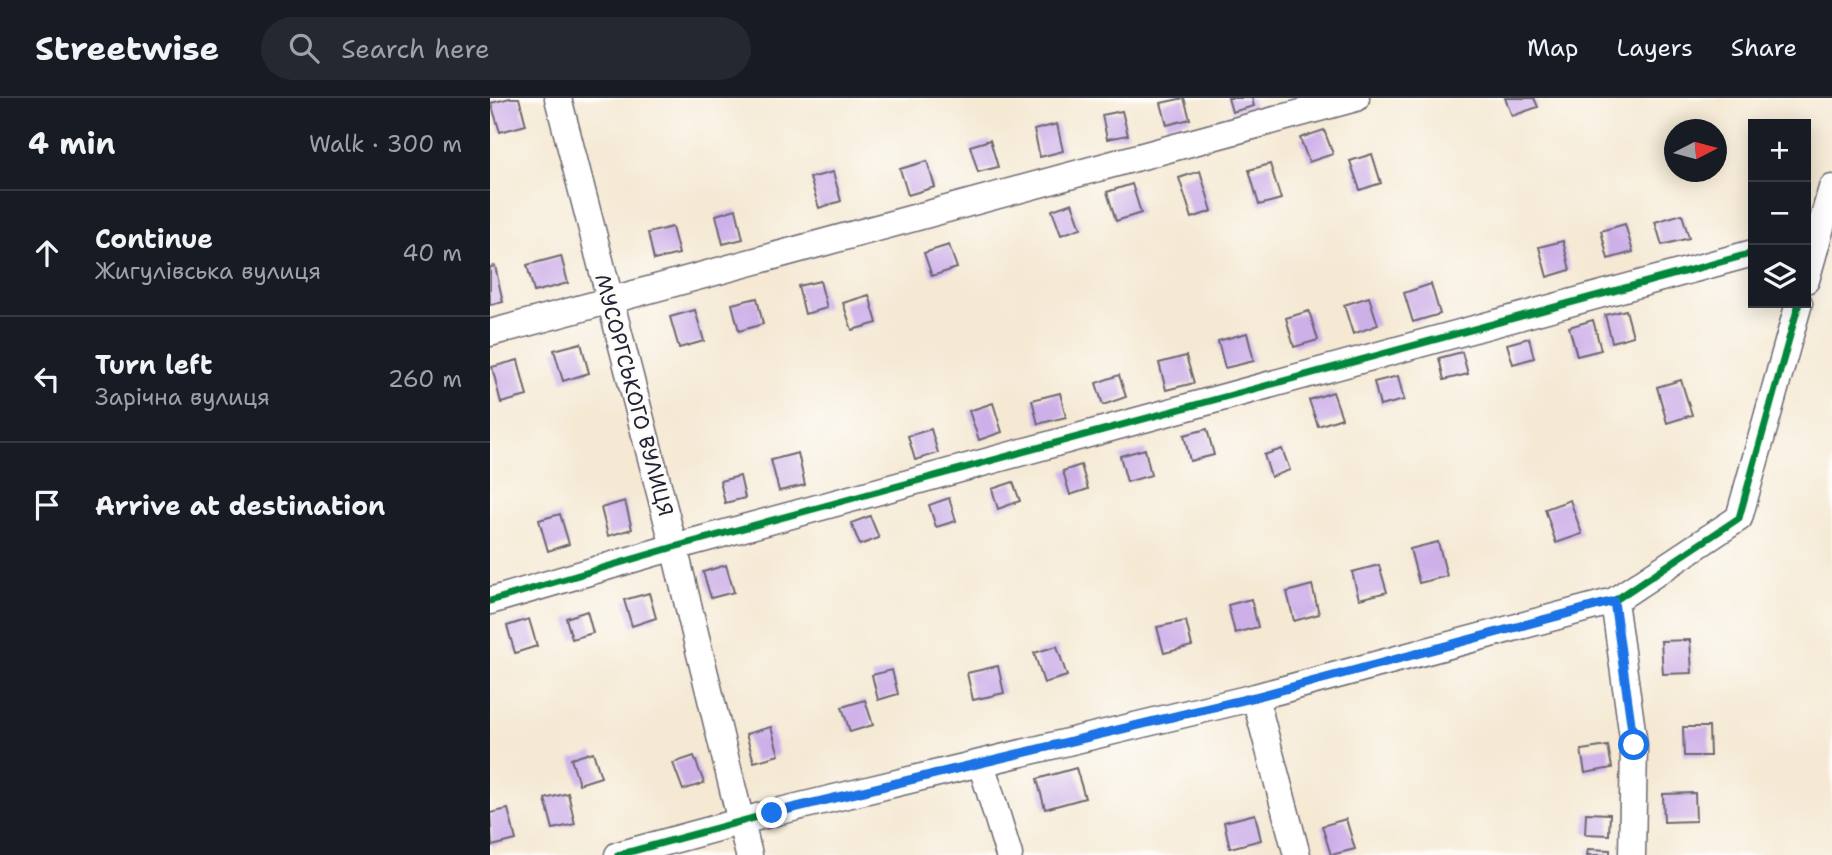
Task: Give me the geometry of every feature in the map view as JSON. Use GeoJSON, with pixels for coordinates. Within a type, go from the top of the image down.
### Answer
{"type":"FeatureCollection","features":[{"type":"Feature","properties":{"kind":"street","name":"МУСОРГСЬКОГО ВУЛИЦЯ"},"geometry":{"type":"LineString","coordinates":[[558,98],[674,547],[749,855]]}},
{"type":"Feature","properties":{"kind":"street"},"geometry":{"type":"LineString","coordinates":[[490,333],[1356,98]]}},
{"type":"Feature","properties":{"kind":"street"},"geometry":{"type":"LineString","coordinates":[[1812,237],[1832,188]]}},
{"type":"Feature","properties":{"kind":"street"},"geometry":{"type":"LineString","coordinates":[[490,601],[674,547],[1748,254]]}},
{"type":"Feature","properties":{"kind":"street"},"geometry":{"type":"LineString","coordinates":[[618,855],[740,821],[1255,697],[1614,601],[1739,518],[1798,308]]}},
{"type":"Feature","properties":{"kind":"street"},"geometry":{"type":"LineString","coordinates":[[1614,601],[1634,745],[1632,855]]}},
{"type":"Feature","properties":{"kind":"street"},"geometry":{"type":"LineString","coordinates":[[1255,697],[1297,855]]}},
{"type":"Feature","properties":{"kind":"street"},"geometry":{"type":"LineString","coordinates":[[981,763],[1009,855]]}},
{"type":"Feature","properties":{"kind":"building"},"geometry":{"type":"Polygon","coordinates":[[[519,98],[526,125],[500,132],[491,103],[519,98]]]}},
{"type":"Feature","properties":{"kind":"building"},"geometry":{"type":"Polygon","coordinates":[[[1184,98],[1190,119],[1167,125],[1161,103],[1184,98]]]}},
{"type":"Feature","properties":{"kind":"building"},"geometry":{"type":"Polygon","coordinates":[[[1228,98],[1252,98],[1254,106],[1232,112],[1228,98]]]}},
{"type":"Feature","properties":{"kind":"building"},"geometry":{"type":"Polygon","coordinates":[[[1505,98],[1534,98],[1538,107],[1512,116],[1505,98]]]}},
{"type":"Feature","properties":{"kind":"building"},"geometry":{"type":"Polygon","coordinates":[[[1122,111],[1128,135],[1107,139],[1102,115],[1122,111]]]}},
{"type":"Feature","properties":{"kind":"building"},"geometry":{"type":"Polygon","coordinates":[[[1057,124],[1063,151],[1040,157],[1034,130],[1057,124]]]}},
{"type":"Feature","properties":{"kind":"building"},"geometry":{"type":"Polygon","coordinates":[[[1324,130],[1333,154],[1309,162],[1300,138],[1324,130]]]}},
{"type":"Feature","properties":{"kind":"building"},"geometry":{"type":"Polygon","coordinates":[[[990,140],[998,167],[978,172],[970,146],[990,140]]]}},
{"type":"Feature","properties":{"kind":"building"},"geometry":{"type":"Polygon","coordinates":[[[1372,154],[1381,183],[1360,190],[1350,161],[1372,154]]]}},
{"type":"Feature","properties":{"kind":"building"},"geometry":{"type":"Polygon","coordinates":[[[927,161],[935,187],[908,195],[900,169],[927,161]]]}},
{"type":"Feature","properties":{"kind":"building"},"geometry":{"type":"Polygon","coordinates":[[[1270,164],[1281,199],[1259,205],[1249,170],[1270,164]]]}},
{"type":"Feature","properties":{"kind":"building"},"geometry":{"type":"Polygon","coordinates":[[[1200,171],[1212,211],[1192,218],[1179,178],[1200,171]]]}},
{"type":"Feature","properties":{"kind":"building"},"geometry":{"type":"Polygon","coordinates":[[[833,172],[841,201],[819,208],[810,178],[833,172]]]}},
{"type":"Feature","properties":{"kind":"building"},"geometry":{"type":"Polygon","coordinates":[[[1132,184],[1141,213],[1116,221],[1107,192],[1132,184]]]}},
{"type":"Feature","properties":{"kind":"building"},"geometry":{"type":"Polygon","coordinates":[[[1072,203],[1081,228],[1061,235],[1052,210],[1072,203]]]}},
{"type":"Feature","properties":{"kind":"building"},"geometry":{"type":"Polygon","coordinates":[[[736,209],[743,239],[723,244],[716,215],[736,209]]]}},
{"type":"Feature","properties":{"kind":"building"},"geometry":{"type":"Polygon","coordinates":[[[1682,214],[1689,238],[1662,245],[1655,222],[1682,214]]]}},
{"type":"Feature","properties":{"kind":"building"},"geometry":{"type":"Polygon","coordinates":[[[1625,224],[1633,252],[1608,259],[1601,231],[1625,224]]]}},
{"type":"Feature","properties":{"kind":"building"},"geometry":{"type":"Polygon","coordinates":[[[672,227],[679,254],[654,260],[648,233],[672,227]]]}},
{"type":"Feature","properties":{"kind":"building"},"geometry":{"type":"Polygon","coordinates":[[[1563,241],[1570,270],[1547,277],[1539,247],[1563,241]]]}},
{"type":"Feature","properties":{"kind":"building"},"geometry":{"type":"Polygon","coordinates":[[[949,245],[957,268],[932,276],[924,253],[949,245]]]}},
{"type":"Feature","properties":{"kind":"building"},"geometry":{"type":"Polygon","coordinates":[[[561,256],[568,283],[534,292],[527,265],[561,256]]]}},
{"type":"Feature","properties":{"kind":"building"},"geometry":{"type":"Polygon","coordinates":[[[495,266],[503,302],[490,305],[490,267],[495,266]]]}},
{"type":"Feature","properties":{"kind":"building"},"geometry":{"type":"Polygon","coordinates":[[[820,281],[827,308],[805,314],[798,286],[820,281]]]}},
{"type":"Feature","properties":{"kind":"building"},"geometry":{"type":"Polygon","coordinates":[[[1431,284],[1440,314],[1413,322],[1404,293],[1431,284]]]}},
{"type":"Feature","properties":{"kind":"building"},"geometry":{"type":"Polygon","coordinates":[[[869,295],[877,323],[852,330],[843,303],[869,295]]]}},
{"type":"Feature","properties":{"kind":"building"},"geometry":{"type":"Polygon","coordinates":[[[1369,297],[1378,325],[1353,334],[1344,305],[1369,297]]]}},
{"type":"Feature","properties":{"kind":"building"},"geometry":{"type":"Polygon","coordinates":[[[757,298],[763,324],[739,331],[732,304],[757,298]]]}},
{"type":"Feature","properties":{"kind":"building"},"geometry":{"type":"Polygon","coordinates":[[[695,310],[704,341],[679,348],[670,317],[695,310]]]}},
{"type":"Feature","properties":{"kind":"building"},"geometry":{"type":"Polygon","coordinates":[[[1626,310],[1633,336],[1612,342],[1605,315],[1626,310]]]}},
{"type":"Feature","properties":{"kind":"building"},"geometry":{"type":"Polygon","coordinates":[[[1309,311],[1318,340],[1294,347],[1286,318],[1309,311]]]}},
{"type":"Feature","properties":{"kind":"building"},"geometry":{"type":"Polygon","coordinates":[[[1593,320],[1601,350],[1577,356],[1569,327],[1593,320]]]}},
{"type":"Feature","properties":{"kind":"building"},"geometry":{"type":"Polygon","coordinates":[[[1247,333],[1254,361],[1225,368],[1218,341],[1247,333]]]}},
{"type":"Feature","properties":{"kind":"building"},"geometry":{"type":"Polygon","coordinates":[[[1529,338],[1534,358],[1513,364],[1507,344],[1529,338]]]}},
{"type":"Feature","properties":{"kind":"building"},"geometry":{"type":"Polygon","coordinates":[[[581,343],[589,373],[563,381],[554,350],[581,343]]]}},
{"type":"Feature","properties":{"kind":"building"},"geometry":{"type":"Polygon","coordinates":[[[1462,352],[1468,374],[1444,380],[1439,358],[1462,352]]]}},
{"type":"Feature","properties":{"kind":"building"},"geometry":{"type":"Polygon","coordinates":[[[1186,356],[1194,383],[1166,390],[1159,363],[1186,356]]]}},
{"type":"Feature","properties":{"kind":"building"},"geometry":{"type":"Polygon","coordinates":[[[518,360],[527,396],[501,403],[492,367],[518,360]]]}},
{"type":"Feature","properties":{"kind":"building"},"geometry":{"type":"Polygon","coordinates":[[[1119,375],[1126,397],[1103,405],[1096,383],[1119,375]]]}},
{"type":"Feature","properties":{"kind":"building"},"geometry":{"type":"Polygon","coordinates":[[[1398,376],[1404,400],[1380,406],[1374,382],[1398,376]]]}},
{"type":"Feature","properties":{"kind":"building"},"geometry":{"type":"Polygon","coordinates":[[[1681,380],[1692,415],[1667,423],[1657,387],[1681,380]]]}},
{"type":"Feature","properties":{"kind":"building"},"geometry":{"type":"Polygon","coordinates":[[[1333,392],[1342,418],[1318,426],[1309,400],[1333,392]]]}},
{"type":"Feature","properties":{"kind":"building"},"geometry":{"type":"Polygon","coordinates":[[[1060,393],[1066,417],[1038,424],[1032,400],[1060,393]]]}},
{"type":"Feature","properties":{"kind":"building"},"geometry":{"type":"Polygon","coordinates":[[[993,403],[1002,432],[979,440],[969,411],[993,403]]]}},
{"type":"Feature","properties":{"kind":"building"},"geometry":{"type":"Polygon","coordinates":[[[931,429],[938,453],[915,460],[908,436],[931,429]]]}},
{"type":"Feature","properties":{"kind":"building"},"geometry":{"type":"Polygon","coordinates":[[[1207,429],[1214,455],[1190,461],[1184,435],[1207,429]]]}},
{"type":"Feature","properties":{"kind":"building"},"geometry":{"type":"Polygon","coordinates":[[[1145,449],[1151,475],[1127,482],[1120,456],[1145,449]]]}},
{"type":"Feature","properties":{"kind":"building"},"geometry":{"type":"Polygon","coordinates":[[[1282,449],[1290,470],[1271,477],[1264,455],[1282,449]]]}},
{"type":"Feature","properties":{"kind":"building"},"geometry":{"type":"Polygon","coordinates":[[[798,453],[805,485],[779,491],[771,460],[798,453]]]}},
{"type":"Feature","properties":{"kind":"building"},"geometry":{"type":"Polygon","coordinates":[[[1081,465],[1088,489],[1070,495],[1063,471],[1081,465]]]}},
{"type":"Feature","properties":{"kind":"building"},"geometry":{"type":"Polygon","coordinates":[[[740,476],[745,498],[725,503],[720,481],[740,476]]]}},
{"type":"Feature","properties":{"kind":"building"},"geometry":{"type":"Polygon","coordinates":[[[1013,482],[1020,501],[998,509],[992,489],[1013,482]]]}},
{"type":"Feature","properties":{"kind":"building"},"geometry":{"type":"Polygon","coordinates":[[[949,498],[956,521],[936,527],[929,505],[949,498]]]}},
{"type":"Feature","properties":{"kind":"building"},"geometry":{"type":"Polygon","coordinates":[[[1570,500],[1582,534],[1556,543],[1545,509],[1570,500]]]}},
{"type":"Feature","properties":{"kind":"building"},"geometry":{"type":"Polygon","coordinates":[[[625,501],[632,529],[608,536],[601,508],[625,501]]]}},
{"type":"Feature","properties":{"kind":"building"},"geometry":{"type":"Polygon","coordinates":[[[560,514],[569,544],[548,551],[539,520],[560,514]]]}},
{"type":"Feature","properties":{"kind":"building"},"geometry":{"type":"Polygon","coordinates":[[[870,516],[879,538],[860,545],[851,523],[870,516]]]}},
{"type":"Feature","properties":{"kind":"building"},"geometry":{"type":"Polygon","coordinates":[[[1438,542],[1447,576],[1419,583],[1410,549],[1438,542]]]}},
{"type":"Feature","properties":{"kind":"building"},"geometry":{"type":"Polygon","coordinates":[[[726,565],[734,592],[711,598],[703,572],[726,565]]]}},
{"type":"Feature","properties":{"kind":"building"},"geometry":{"type":"Polygon","coordinates":[[[1379,565],[1387,592],[1359,599],[1352,572],[1379,565]]]}},
{"type":"Feature","properties":{"kind":"building"},"geometry":{"type":"Polygon","coordinates":[[[1312,585],[1319,614],[1294,621],[1287,592],[1312,585]]]}},
{"type":"Feature","properties":{"kind":"building"},"geometry":{"type":"Polygon","coordinates":[[[649,593],[656,618],[632,626],[624,600],[649,593]]]}},
{"type":"Feature","properties":{"kind":"building"},"geometry":{"type":"Polygon","coordinates":[[[1251,599],[1258,627],[1235,633],[1228,605],[1251,599]]]}},
{"type":"Feature","properties":{"kind":"building"},"geometry":{"type":"Polygon","coordinates":[[[587,611],[593,633],[572,639],[566,618],[587,611]]]}},
{"type":"Feature","properties":{"kind":"building"},"geometry":{"type":"Polygon","coordinates":[[[529,619],[537,646],[515,653],[507,626],[529,619]]]}},
{"type":"Feature","properties":{"kind":"building"},"geometry":{"type":"Polygon","coordinates":[[[1186,621],[1192,646],[1164,653],[1157,627],[1186,621]]]}},
{"type":"Feature","properties":{"kind":"building"},"geometry":{"type":"Polygon","coordinates":[[[1690,640],[1692,673],[1663,674],[1661,641],[1690,640]]]}},
{"type":"Feature","properties":{"kind":"building"},"geometry":{"type":"Polygon","coordinates":[[[1057,646],[1067,676],[1044,683],[1034,653],[1057,646]]]}},
{"type":"Feature","properties":{"kind":"building"},"geometry":{"type":"Polygon","coordinates":[[[998,666],[1004,693],[973,700],[967,673],[998,666]]]}},
{"type":"Feature","properties":{"kind":"building"},"geometry":{"type":"Polygon","coordinates":[[[892,670],[898,694],[878,700],[872,675],[892,670]]]}},
{"type":"Feature","properties":{"kind":"building"},"geometry":{"type":"Polygon","coordinates":[[[865,700],[873,725],[850,732],[842,707],[865,700]]]}},
{"type":"Feature","properties":{"kind":"building"},"geometry":{"type":"Polygon","coordinates":[[[771,727],[779,755],[754,762],[746,734],[771,727]]]}},
{"type":"Feature","properties":{"kind":"building"},"geometry":{"type":"Polygon","coordinates":[[[1683,727],[1709,727],[1710,756],[1684,756],[1683,727]]]}},
{"type":"Feature","properties":{"kind":"building"},"geometry":{"type":"Polygon","coordinates":[[[1608,746],[1612,768],[1585,773],[1581,750],[1608,746]]]}},
{"type":"Feature","properties":{"kind":"building"},"geometry":{"type":"Polygon","coordinates":[[[593,752],[601,777],[579,784],[571,759],[593,752]]]}},
{"type":"Feature","properties":{"kind":"building"},"geometry":{"type":"Polygon","coordinates":[[[694,756],[704,783],[683,790],[673,763],[694,756]]]}},
{"type":"Feature","properties":{"kind":"building"},"geometry":{"type":"Polygon","coordinates":[[[1076,768],[1085,798],[1045,809],[1037,779],[1076,768]]]}},
{"type":"Feature","properties":{"kind":"building"},"geometry":{"type":"Polygon","coordinates":[[[568,793],[575,824],[553,829],[545,799],[568,793]]]}},
{"type":"Feature","properties":{"kind":"building"},"geometry":{"type":"Polygon","coordinates":[[[1695,793],[1696,821],[1664,822],[1663,794],[1695,793]]]}},
{"type":"Feature","properties":{"kind":"building"},"geometry":{"type":"Polygon","coordinates":[[[508,809],[516,840],[492,846],[490,813],[508,809]]]}},
{"type":"Feature","properties":{"kind":"building"},"geometry":{"type":"Polygon","coordinates":[[[1586,813],[1610,814],[1609,835],[1585,834],[1586,813]]]}},
{"type":"Feature","properties":{"kind":"building"},"geometry":{"type":"Polygon","coordinates":[[[1255,814],[1261,840],[1230,848],[1224,822],[1255,814]]]}},
{"type":"Feature","properties":{"kind":"building"},"geometry":{"type":"Polygon","coordinates":[[[1346,819],[1355,849],[1331,855],[1322,826],[1346,819]]]}},
{"type":"Feature","properties":{"kind":"building"},"geometry":{"type":"Polygon","coordinates":[[[1588,849],[1610,850],[1610,855],[1587,855],[1588,849]]]}},
{"type":"Feature","properties":{"kind":"cycle path"},"geometry":{"type":"LineString","coordinates":[[490,601],[674,547],[1748,254]]}},
{"type":"Feature","properties":{"kind":"cycle path"},"geometry":{"type":"LineString","coordinates":[[618,855],[772,813],[1255,697],[1614,601],[1739,518],[1798,308]]}},
{"type":"Feature","properties":{"kind":"route"},"geometry":{"type":"LineString","coordinates":[[772,813],[1255,697],[1614,601],[1634,745]]}}]}
